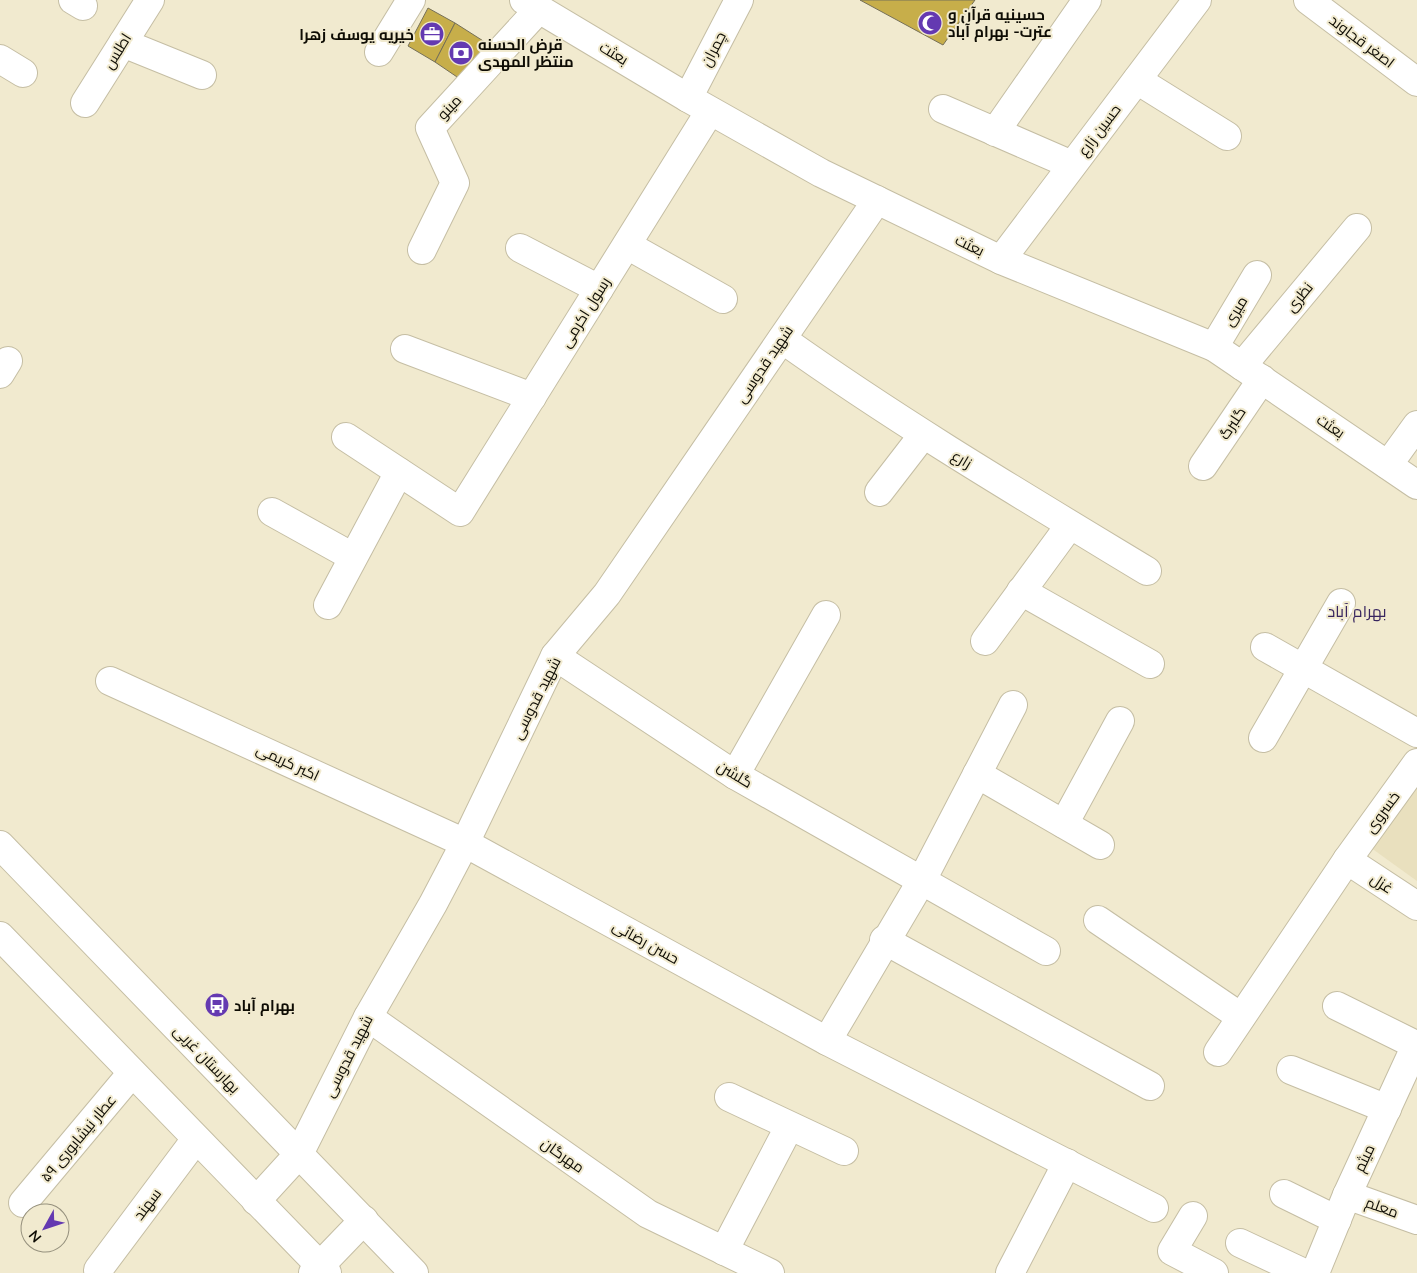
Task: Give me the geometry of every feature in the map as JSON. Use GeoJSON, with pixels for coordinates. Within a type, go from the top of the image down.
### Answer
{"type":"FeatureCollection","features":[{"type":"Feature","properties":{"kind":"street","name":"اطلس"},"geometry":{"type":"LineString","coordinates":[[85,103],[150,0]]}},
{"type":"Feature","properties":{"kind":"street"},"geometry":{"type":"LineString","coordinates":[[379,52],[411,0]]}},
{"type":"Feature","properties":{"kind":"street","name":"چمران"},"geometry":{"type":"LineString","coordinates":[[699,104],[739,0]]}},
{"type":"Feature","properties":{"kind":"street"},"geometry":{"type":"LineString","coordinates":[[995,132],[1087,0]]}},
{"type":"Feature","properties":{"kind":"street","name":"حسین زارع"},"geometry":{"type":"LineString","coordinates":[[1001,260],[1197,0]]}},
{"type":"Feature","properties":{"kind":"street","name":"اصغر قجاوند"},"geometry":{"type":"LineString","coordinates":[[1308,0],[1417,82]]}},
{"type":"Feature","properties":{"kind":"street","name":"بعثت"},"geometry":{"type":"LineString","coordinates":[[532,4],[699,104],[821,173],[1001,260],[1214,347],[1417,485]]}},
{"type":"Feature","properties":{"kind":"street","name":"مینو"},"geometry":{"type":"LineString","coordinates":[[422,250],[455,183],[430,128],[532,4]]}},
{"type":"Feature","properties":{"kind":"street"},"geometry":{"type":"LineString","coordinates":[[123,43],[202,75]]}},
{"type":"Feature","properties":{"kind":"street"},"geometry":{"type":"LineString","coordinates":[[0,59],[23,73]]}},
{"type":"Feature","properties":{"kind":"street"},"geometry":{"type":"LineString","coordinates":[[1137,80],[1227,136]]}},
{"type":"Feature","properties":{"kind":"street","name":"رسول اکرمی"},"geometry":{"type":"LineString","coordinates":[[399,472],[460,512],[627,245],[699,104]]}},
{"type":"Feature","properties":{"kind":"street"},"geometry":{"type":"LineString","coordinates":[[943,108],[1072,165]]}},
{"type":"Feature","properties":{"kind":"street","name":"شهید قدوسی"},"geometry":{"type":"LineString","coordinates":[[256,1200],[299,1154],[368,1017],[433,904],[465,843],[555,656],[607,594],[877,200]]}},
{"type":"Feature","properties":{"kind":"street","name":"نظری"},"geometry":{"type":"LineString","coordinates":[[1252,373],[1356,228]]}},
{"type":"Feature","properties":{"kind":"street"},"geometry":{"type":"LineString","coordinates":[[627,245],[723,298]]}},
{"type":"Feature","properties":{"kind":"street"},"geometry":{"type":"LineString","coordinates":[[520,248],[599,289]]}},
{"type":"Feature","properties":{"kind":"street","name":"میری"},"geometry":{"type":"LineString","coordinates":[[1214,347],[1257,275]]}},
{"type":"Feature","properties":{"kind":"street","name":"زارع"},"geometry":{"type":"LineString","coordinates":[[782,339],[861,395],[1147,572]]}},
{"type":"Feature","properties":{"kind":"street"},"geometry":{"type":"LineString","coordinates":[[405,349],[532,397]]}},
{"type":"Feature","properties":{"kind":"street","name":"گلبرگ"},"geometry":{"type":"LineString","coordinates":[[1202,466],[1252,373]]}},
{"type":"Feature","properties":{"kind":"street"},"geometry":{"type":"LineString","coordinates":[[1388,465],[1417,425]]}},
{"type":"Feature","properties":{"kind":"street"},"geometry":{"type":"LineString","coordinates":[[879,492],[924,435]]}},
{"type":"Feature","properties":{"kind":"street"},"geometry":{"type":"LineString","coordinates":[[328,605],[399,472],[346,437]]}},
{"type":"Feature","properties":{"kind":"street"},"geometry":{"type":"LineString","coordinates":[[272,512],[353,557]]}},
{"type":"Feature","properties":{"kind":"street"},"geometry":{"type":"LineString","coordinates":[[985,641],[1070,525]]}},
{"type":"Feature","properties":{"kind":"street"},"geometry":{"type":"LineString","coordinates":[[1021,591],[1150,664]]}},
{"type":"Feature","properties":{"kind":"street"},"geometry":{"type":"LineString","coordinates":[[1263,738],[1341,603]]}},
{"type":"Feature","properties":{"kind":"street"},"geometry":{"type":"LineString","coordinates":[[735,774],[826,615]]}},
{"type":"Feature","properties":{"kind":"street"},"geometry":{"type":"LineString","coordinates":[[1265,647],[1417,733]]}},
{"type":"Feature","properties":{"kind":"street","name":"گلشن"},"geometry":{"type":"LineString","coordinates":[[555,656],[735,774],[1046,951]]}},
{"type":"Feature","properties":{"kind":"street","name":"اکبر کریمی"},"geometry":{"type":"LineString","coordinates":[[110,681],[465,843]]}},
{"type":"Feature","properties":{"kind":"street"},"geometry":{"type":"LineString","coordinates":[[827,1041],[884,940],[922,880],[1013,705]]}},
{"type":"Feature","properties":{"kind":"street"},"geometry":{"type":"LineString","coordinates":[[1064,824],[1120,721]]}},
{"type":"Feature","properties":{"kind":"street","name":"خسروی"},"geometry":{"type":"LineString","coordinates":[[1218,1052],[1347,860],[1417,763]]}},
{"type":"Feature","properties":{"kind":"street"},"geometry":{"type":"LineString","coordinates":[[977,774],[1100,845]]}},
{"type":"Feature","properties":{"kind":"street","name":"حسن رضائی"},"geometry":{"type":"LineString","coordinates":[[465,843],[827,1041],[1154,1208]]}},
{"type":"Feature","properties":{"kind":"street","name":"بهارستان غربی"},"geometry":{"type":"LineString","coordinates":[[0,845],[364,1220],[400,1269]]}},
{"type":"Feature","properties":{"kind":"street","name":"غزل"},"geometry":{"type":"LineString","coordinates":[[1347,860],[1417,906]]}},
{"type":"Feature","properties":{"kind":"street"},"geometry":{"type":"LineString","coordinates":[[1098,920],[1241,1017]]}},
{"type":"Feature","properties":{"kind":"street"},"geometry":{"type":"LineString","coordinates":[[0,936],[256,1200],[320,1270],[364,1220]]}},
{"type":"Feature","properties":{"kind":"street"},"geometry":{"type":"LineString","coordinates":[[884,940],[1150,1086]]}},
{"type":"Feature","properties":{"kind":"street"},"geometry":{"type":"LineString","coordinates":[[1337,1006],[1416,1045]]}},
{"type":"Feature","properties":{"kind":"street","name":"مهرگان"},"geometry":{"type":"LineString","coordinates":[[368,1017],[648,1214],[770,1273]]}},
{"type":"Feature","properties":{"kind":"street","name":"میثم"},"geometry":{"type":"LineString","coordinates":[[1315,1273],[1347,1194],[1416,1045]]}},
{"type":"Feature","properties":{"kind":"street"},"geometry":{"type":"LineString","coordinates":[[1291,1070],[1387,1109]]}},
{"type":"Feature","properties":{"kind":"street","name":"عطار نیشابوری ۵۹"},"geometry":{"type":"LineString","coordinates":[[23,1203],[132,1073]]}},
{"type":"Feature","properties":{"kind":"street"},"geometry":{"type":"LineString","coordinates":[[728,1097],[844,1151]]}},
{"type":"Feature","properties":{"kind":"street"},"geometry":{"type":"LineString","coordinates":[[724,1251],[789,1127]]}},
{"type":"Feature","properties":{"kind":"street","name":"سهند"},"geometry":{"type":"LineString","coordinates":[[98,1270],[196,1139]]}},
{"type":"Feature","properties":{"kind":"street"},"geometry":{"type":"LineString","coordinates":[[1010,1273],[1067,1163]]}},
{"type":"Feature","properties":{"kind":"street"},"geometry":{"type":"LineString","coordinates":[[1284,1194],[1337,1220]]}},
{"type":"Feature","properties":{"kind":"street","name":"معلم"},"geometry":{"type":"LineString","coordinates":[[1347,1194],[1417,1220]]}},
{"type":"Feature","properties":{"kind":"street"},"geometry":{"type":"LineString","coordinates":[[1192,1216],[1172,1251],[1214,1273]]}},
{"type":"Feature","properties":{"kind":"street"},"geometry":{"type":"LineString","coordinates":[[1240,1243],[1304,1273]]}},
{"type":"Feature","properties":{"kind":"shaded area"},"geometry":{"type":"Polygon","coordinates":[[[1417,777],[1417,881],[1367,845],[1417,777]]]}},
{"type":"Feature","properties":{"kind":"building","name":"حسینیه قرآن و عترت- بهرام آباد"},"geometry":{"type":"Polygon","coordinates":[[[860,0],[975,0],[943,45],[860,0]]]}},
{"type":"Feature","properties":{"kind":"building","name":"خیریه یوسف زهرا"},"geometry":{"type":"Polygon","coordinates":[[[428,8],[455,23],[435,62],[408,46],[428,8]]]}},
{"type":"Feature","properties":{"kind":"building","name":"قرض الحسنه منتظر المهدی"},"geometry":{"type":"Polygon","coordinates":[[[455,23],[488,44],[463,81],[435,62],[455,23]]]}},
{"type":"Feature","properties":{"kind":"place","name":"حسینیه قرآن و عترت- بهرام آباد"},"geometry":{"type":"Point","coordinates":[930,23]}},
{"type":"Feature","properties":{"kind":"place","name":"خیریه یوسف زهرا"},"geometry":{"type":"Point","coordinates":[432,34]}},
{"type":"Feature","properties":{"kind":"place","name":"قرض الحسنه منتظر المهدی"},"geometry":{"type":"Point","coordinates":[461,53]}},
{"type":"Feature","properties":{"kind":"place","name":"بهرام آباد"},"geometry":{"type":"Point","coordinates":[217,1005]}},
{"type":"Feature","properties":{"kind":"district","name":"بهرام آباد"},"geometry":{"type":"Point","coordinates":[1357,611]}}]}
